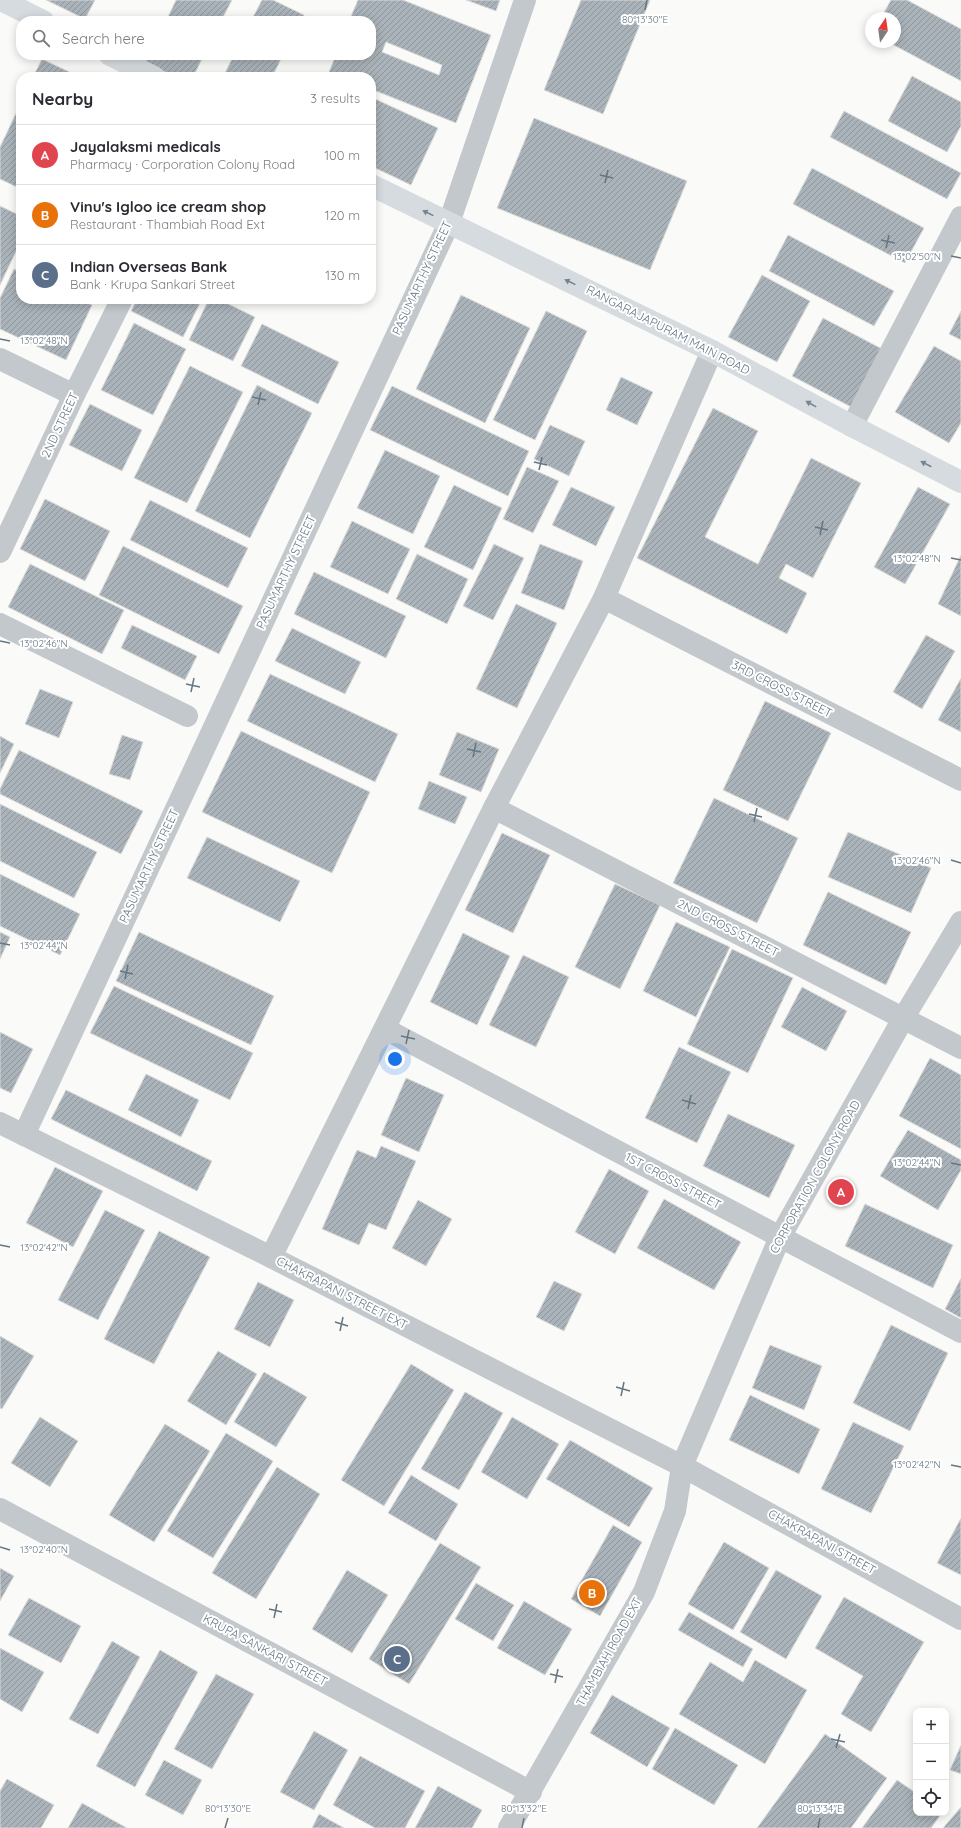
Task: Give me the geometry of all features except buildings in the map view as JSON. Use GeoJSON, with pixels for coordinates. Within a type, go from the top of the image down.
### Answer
{"type":"FeatureCollection","features":[{"type":"Feature","properties":{"kind":"main road"},"geometry":{"type":"LineString","coordinates":[[1,0],[33,16]]}},
{"type":"Feature","properties":{"kind":"main road"},"geometry":{"type":"LineString","coordinates":[[120,60],[144,72]]}},
{"type":"Feature","properties":{"kind":"main road","name":"RANGARAJAPURAM MAIN ROAD"},"geometry":{"type":"LineString","coordinates":[[376,187],[712,351],[961,482]]}},
{"type":"Feature","properties":{"kind":"street","name":"PASUMARTHY STREET"},"geometry":{"type":"LineString","coordinates":[[24,1135],[449,223],[525,0]]}},
{"type":"Feature","properties":{"kind":"street"},"geometry":{"type":"LineString","coordinates":[[852,426],[961,217]]}},
{"type":"Feature","properties":{"kind":"street","name":"2ND STREET"},"geometry":{"type":"LineString","coordinates":[[0,552],[74,395],[120,304]]}},
{"type":"Feature","properties":{"kind":"street"},"geometry":{"type":"LineString","coordinates":[[271,1257],[494,808],[604,598],[712,351]]}},
{"type":"Feature","properties":{"kind":"street"},"geometry":{"type":"LineString","coordinates":[[0,358],[74,395]]}},
{"type":"Feature","properties":{"kind":"street","name":"3RD CROSS STREET"},"geometry":{"type":"LineString","coordinates":[[604,598],[961,780]]}},
{"type":"Feature","properties":{"kind":"street"},"geometry":{"type":"LineString","coordinates":[[0,624],[187,716]]}},
{"type":"Feature","properties":{"kind":"street","name":"2ND CROSS STREET"},"geometry":{"type":"LineString","coordinates":[[494,808],[961,1048]]}},
{"type":"Feature","properties":{"kind":"street","name":"CORPORATION COLONY ROAD"},"geometry":{"type":"LineString","coordinates":[[682,1466],[780,1238],[904,1018],[961,922]]}},
{"type":"Feature","properties":{"kind":"street","name":"1ST CROSS STREET"},"geometry":{"type":"LineString","coordinates":[[385,1029],[961,1332]]}},
{"type":"Feature","properties":{"kind":"street","name":"CHAKRAPANI STREET EXT"},"geometry":{"type":"LineString","coordinates":[[0,1123],[271,1257],[682,1466]]}},
{"type":"Feature","properties":{"kind":"street","name":"CHAKRAPANI STREET"},"geometry":{"type":"LineString","coordinates":[[682,1466],[961,1619]]}},
{"type":"Feature","properties":{"kind":"street","name":"THAMBIAH ROAD EXT"},"geometry":{"type":"LineString","coordinates":[[509,1828],[531,1792],[644,1592],[675,1511],[682,1466]]}},
{"type":"Feature","properties":{"kind":"street","name":"KRUPA SANKARI STREET"},"geometry":{"type":"LineString","coordinates":[[0,1509],[531,1792]]}},
{"type":"Feature","properties":{"kind":"place","name":"Jayalaksmi medicals"},"geometry":{"type":"Point","coordinates":[841,1192]}},
{"type":"Feature","properties":{"kind":"place","name":"Vinu's Igloo ice cream shop"},"geometry":{"type":"Point","coordinates":[592,1593]}},
{"type":"Feature","properties":{"kind":"place","name":"Indian Overseas Bank"},"geometry":{"type":"Point","coordinates":[397,1659]}}]}
